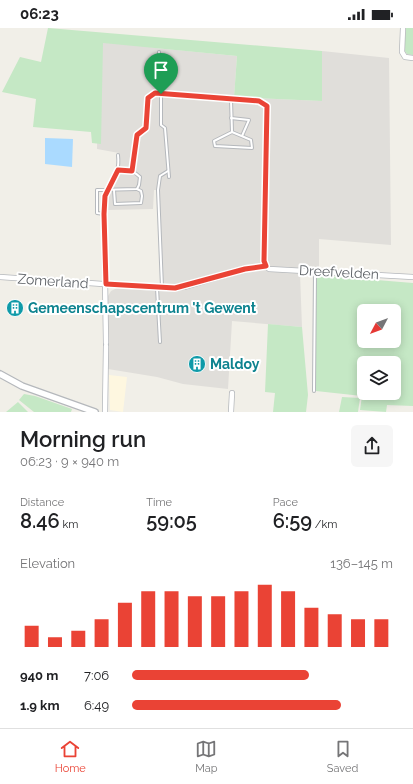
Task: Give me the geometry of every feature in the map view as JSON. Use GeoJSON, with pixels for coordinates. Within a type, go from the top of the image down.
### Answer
{"type":"FeatureCollection","features":[{"type":"Feature","properties":{"kind":"street"},"geometry":{"type":"LineString","coordinates":[[403,28],[402,52],[405,57],[413,58]]}},
{"type":"Feature","properties":{"kind":"street"},"geometry":{"type":"LineString","coordinates":[[158,94],[259,101],[267,106],[264,261],[266,266]]}},
{"type":"Feature","properties":{"kind":"street"},"geometry":{"type":"LineString","coordinates":[[104,214],[106,284],[105,412]]}},
{"type":"Feature","properties":{"kind":"street","name":"Dreefvelden"},"geometry":{"type":"LineString","coordinates":[[106,284],[157,288],[184,287],[245,269],[266,266],[269,269],[413,277]]}},
{"type":"Feature","properties":{"kind":"street","name":"Zomerland"},"geometry":{"type":"LineString","coordinates":[[0,277],[106,284]]}},
{"type":"Feature","properties":{"kind":"street"},"geometry":{"type":"LineString","coordinates":[[0,374],[22,386],[95,412]]}},
{"type":"Feature","properties":{"kind":"street"},"geometry":{"type":"LineString","coordinates":[[231,412],[232,393]]}},
{"type":"Feature","properties":{"kind":"lane"},"geometry":{"type":"LineString","coordinates":[[159,52],[158,94],[161,125],[165,128],[169,177]]}},
{"type":"Feature","properties":{"kind":"lane"},"geometry":{"type":"LineString","coordinates":[[132,171],[137,135],[146,128],[148,98],[158,94]]}},
{"type":"Feature","properties":{"kind":"lane"},"geometry":{"type":"LineString","coordinates":[[231,99],[232,132]]}},
{"type":"Feature","properties":{"kind":"lane"},"geometry":{"type":"LineString","coordinates":[[232,118],[249,120],[242,136]]}},
{"type":"Feature","properties":{"kind":"lane"},"geometry":{"type":"LineString","coordinates":[[232,132],[251,140],[252,148],[215,146],[214,141],[232,132]]}},
{"type":"Feature","properties":{"kind":"lane"},"geometry":{"type":"LineString","coordinates":[[114,190],[115,204],[141,203],[141,191],[137,189],[114,190],[109,190],[97,190],[97,213],[104,214],[105,196],[109,190],[118,170],[118,155]]}},
{"type":"Feature","properties":{"kind":"lane"},"geometry":{"type":"LineString","coordinates":[[118,170],[132,171],[140,177],[137,189]]}},
{"type":"Feature","properties":{"kind":"lane"},"geometry":{"type":"LineString","coordinates":[[162,288],[158,190],[160,176],[168,171]]}},
{"type":"Feature","properties":{"kind":"lane"},"geometry":{"type":"LineString","coordinates":[[314,391],[315,271]]}},
{"type":"Feature","properties":{"kind":"lane"},"geometry":{"type":"LineString","coordinates":[[157,288],[160,342]]}},
{"type":"Feature","properties":{"kind":"shaded area"},"geometry":{"type":"Polygon","coordinates":[[[99,37],[156,48],[237,56],[234,97],[322,101],[322,51],[389,58],[391,245],[319,239],[319,274],[300,274],[302,327],[232,321],[228,389],[183,384],[157,377],[108,369],[108,296],[111,291],[119,287],[161,291],[160,190],[154,190],[153,209],[108,210],[107,187],[119,158],[119,153],[97,149],[99,37]]]}},
{"type":"Feature","properties":{"kind":"shaded area"},"geometry":{"type":"Polygon","coordinates":[[[109,375],[127,377],[123,412],[110,410],[109,375]]]}},
{"type":"Feature","properties":{"kind":"green space"},"geometry":{"type":"Polygon","coordinates":[[[48,28],[322,51],[322,101],[234,97],[237,56],[103,43],[101,144],[92,143],[91,132],[33,127],[36,99],[2,92],[20,57],[41,62],[48,28]]]}},
{"type":"Feature","properties":{"kind":"green space"},"geometry":{"type":"Polygon","coordinates":[[[406,28],[413,28],[413,55],[407,54],[404,50],[406,28]]]}},
{"type":"Feature","properties":{"kind":"green space"},"geometry":{"type":"Polygon","coordinates":[[[316,275],[413,283],[413,406],[387,405],[386,412],[360,410],[361,400],[401,400],[401,356],[357,356],[357,395],[316,391],[316,275]]]}},
{"type":"Feature","properties":{"kind":"green space"},"geometry":{"type":"Polygon","coordinates":[[[268,324],[302,327],[308,395],[306,412],[273,412],[275,393],[265,392],[268,324]]]}},
{"type":"Feature","properties":{"kind":"green space"},"geometry":{"type":"Polygon","coordinates":[[[24,394],[35,396],[72,409],[71,412],[34,412],[19,400],[24,394]]]}},
{"type":"Feature","properties":{"kind":"green space"},"geometry":{"type":"Polygon","coordinates":[[[342,397],[357,398],[357,400],[360,400],[358,412],[339,412],[342,397]]]}},
{"type":"Feature","properties":{"kind":"green space"},"geometry":{"type":"Polygon","coordinates":[[[18,402],[28,412],[6,412],[18,402]]]}},
{"type":"Feature","properties":{"kind":"water"},"geometry":{"type":"Polygon","coordinates":[[[45,138],[73,139],[72,167],[45,164],[45,138]]]}},
{"type":"Feature","properties":{"kind":"place","name":"Gemeenschapscentrum 't Gewent"},"geometry":{"type":"Point","coordinates":[15,308]}},
{"type":"Feature","properties":{"kind":"place","name":"Maldoy"},"geometry":{"type":"Point","coordinates":[197,364]}},
{"type":"Feature","properties":{"kind":"route"},"geometry":{"type":"LineString","coordinates":[[155,93],[161,94],[259,101],[267,106],[264,261],[266,266],[224,274],[194,284],[175,288],[106,284],[104,278],[105,196],[118,174],[118,170],[132,171],[137,135],[146,128],[148,98],[150,95],[155,93]]}}]}
